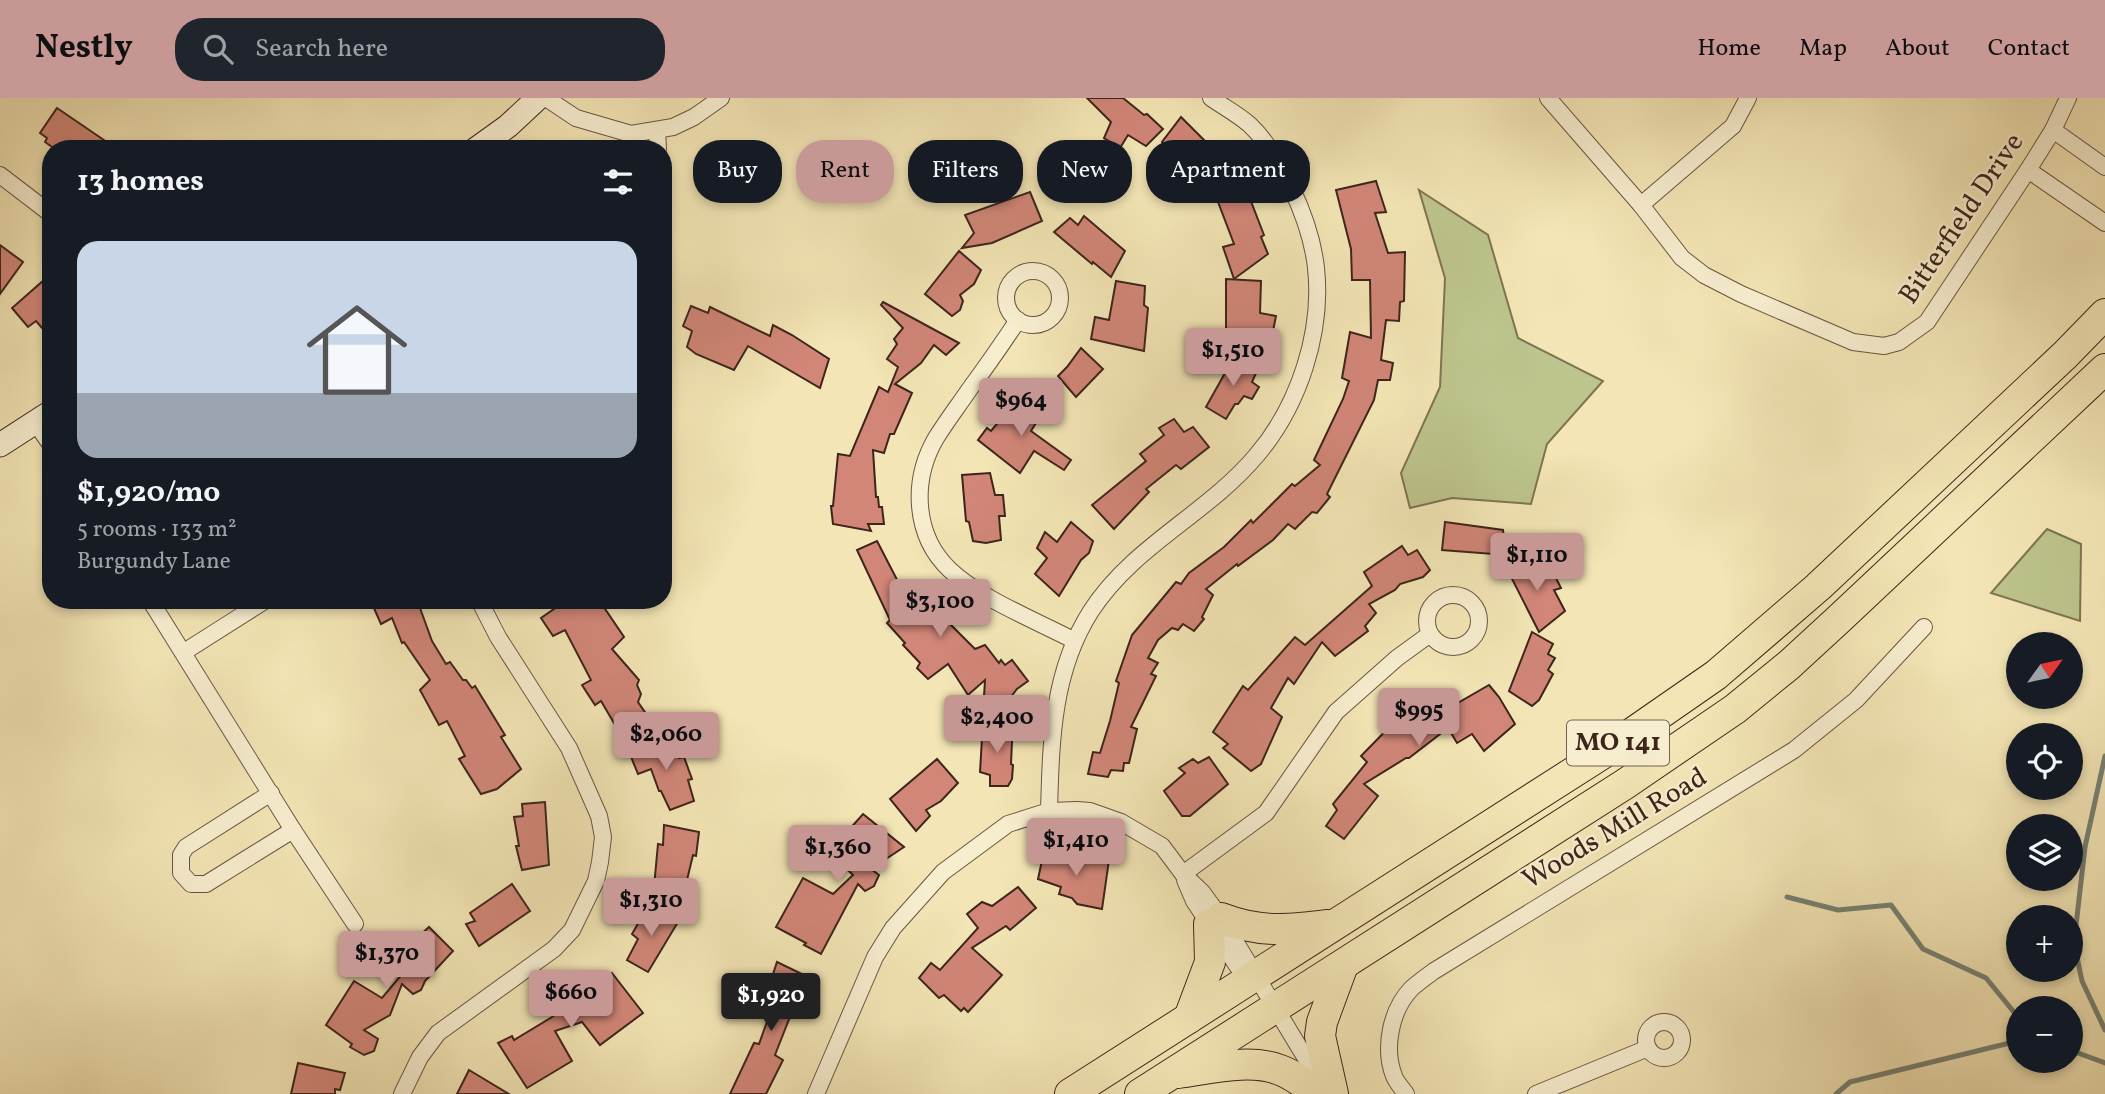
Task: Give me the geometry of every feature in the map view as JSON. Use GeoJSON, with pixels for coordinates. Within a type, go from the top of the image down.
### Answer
{"type":"FeatureCollection","features":[{"type":"Feature","properties":{"kind":"highway","name":"MO 141"},"geometry":{"type":"LineString","coordinates":[[1070,1094],[1661,715],[1716,676],[1818,587],[2065,355],[2105,314]]}},
{"type":"Feature","properties":{"kind":"highway","name":"MO 141"},"geometry":{"type":"LineString","coordinates":[[1140,1094],[1681,748],[1735,709],[1789,665],[2105,369]]}},
{"type":"Feature","properties":{"kind":"highway"},"geometry":{"type":"LineString","coordinates":[[1189,1018],[1210,961],[1215,921],[1269,930],[1336,924]]}},
{"type":"Feature","properties":{"kind":"highway"},"geometry":{"type":"LineString","coordinates":[[1333,1094],[1320,1036],[1322,1022],[1343,965]]}},
{"type":"Feature","properties":{"kind":"highway"},"geometry":{"type":"LineString","coordinates":[[1170,1074],[1261,1065],[1280,1070],[1317,1094]]}},
{"type":"Feature","properties":{"kind":"street"},"geometry":{"type":"LineString","coordinates":[[489,140],[538,98]]}},
{"type":"Feature","properties":{"kind":"street"},"geometry":{"type":"LineString","coordinates":[[546,98],[576,118],[631,134],[673,127],[694,117],[721,98]]}},
{"type":"Feature","properties":{"kind":"street"},"geometry":{"type":"LineString","coordinates":[[1049,811],[1057,693],[1075,641],[1091,611],[1137,557],[1205,505],[1233,481],[1258,454],[1294,395],[1314,330],[1317,302],[1316,267],[1300,207],[1279,162],[1264,141],[1250,125],[1211,98]]}},
{"type":"Feature","properties":{"kind":"street","name":"Bitterfield Drive"},"geometry":{"type":"LineString","coordinates":[[1548,98],[1641,205],[1682,258],[1721,285],[1853,342],[1884,346],[1899,342],[1927,322],[2028,170],[2053,130],[2068,98]]}},
{"type":"Feature","properties":{"kind":"street"},"geometry":{"type":"LineString","coordinates":[[1641,205],[1733,126],[1748,98]]}},
{"type":"Feature","properties":{"kind":"street"},"geometry":{"type":"LineString","coordinates":[[657,130],[658,140]]}},
{"type":"Feature","properties":{"kind":"street"},"geometry":{"type":"LineString","coordinates":[[2053,130],[2105,167]]}},
{"type":"Feature","properties":{"kind":"street"},"geometry":{"type":"LineString","coordinates":[[2028,170],[2105,223]]}},
{"type":"Feature","properties":{"kind":"street"},"geometry":{"type":"LineString","coordinates":[[0,175],[42,207]]}},
{"type":"Feature","properties":{"kind":"street"},"geometry":{"type":"LineString","coordinates":[[1018,320],[935,439],[920,480],[920,515],[926,536],[936,554],[950,570],[983,593],[1075,641]]}},
{"type":"Feature","properties":{"kind":"street"},"geometry":{"type":"LineString","coordinates":[[0,445],[42,418]]}},
{"type":"Feature","properties":{"kind":"street"},"geometry":{"type":"LineString","coordinates":[[156,609],[293,830],[355,924]]}},
{"type":"Feature","properties":{"kind":"street"},"geometry":{"type":"LineString","coordinates":[[184,652],[252,609]]}},
{"type":"Feature","properties":{"kind":"street"},"geometry":{"type":"LineString","coordinates":[[402,1094],[420,1057],[439,1033],[554,948],[572,930],[596,881],[600,862],[603,837],[599,816],[569,748],[498,637],[484,609]]}},
{"type":"Feature","properties":{"kind":"street","name":"Woods Mill Road"},"geometry":{"type":"LineString","coordinates":[[1406,1094],[1394,1077],[1390,1058],[1394,1014],[1411,989],[1434,971],[1794,750],[1856,700],[1924,627]]}},
{"type":"Feature","properties":{"kind":"street"},"geometry":{"type":"LineString","coordinates":[[1183,874],[1266,813],[1336,712],[1397,658],[1430,634]]}},
{"type":"Feature","properties":{"kind":"street"},"geometry":{"type":"LineString","coordinates":[[271,793],[186,847],[181,855],[181,873],[191,884],[206,884],[293,830]]}},
{"type":"Feature","properties":{"kind":"street"},"geometry":{"type":"LineString","coordinates":[[816,1094],[875,957],[893,928],[943,872],[1008,824],[1049,811],[1090,811],[1121,822],[1162,846],[1183,874],[1202,892],[1215,921],[1251,978],[1274,1007],[1327,1094]]}},
{"type":"Feature","properties":{"kind":"street"},"geometry":{"type":"LineString","coordinates":[[1536,1094],[1648,1048]]}},
{"type":"Feature","properties":{"kind":"green space"},"geometry":{"type":"Polygon","coordinates":[[[1419,190],[1488,235],[1518,338],[1603,381],[1547,444],[1531,504],[1452,498],[1410,508],[1401,473],[1440,387],[1445,278],[1419,190]]]}},
{"type":"Feature","properties":{"kind":"green space"},"geometry":{"type":"Polygon","coordinates":[[[2047,529],[2081,544],[2080,621],[1991,593],[2047,529]]]}},
{"type":"Feature","properties":{"kind":"building"},"geometry":{"type":"Polygon","coordinates":[[[1087,98],[1123,98],[1163,129],[1152,140],[1146,140],[1146,146],[1128,135],[1125,140],[1104,138],[1111,122],[1087,98]]]}},
{"type":"Feature","properties":{"kind":"building"},"geometry":{"type":"Polygon","coordinates":[[[57,108],[104,140],[46,140],[40,133],[57,108]]]}},
{"type":"Feature","properties":{"kind":"building"},"geometry":{"type":"Polygon","coordinates":[[[1181,117],[1204,140],[1164,140],[1181,117]]]}},
{"type":"Feature","properties":{"kind":"building"},"geometry":{"type":"Polygon","coordinates":[[[1376,181],[1386,212],[1375,213],[1388,253],[1405,252],[1404,301],[1400,302],[1399,321],[1386,320],[1381,360],[1393,363],[1390,380],[1378,380],[1374,400],[1327,494],[1330,497],[1317,513],[1312,512],[1295,529],[1288,524],[1273,540],[1206,589],[1213,595],[1202,617],[1204,619],[1194,631],[1183,624],[1178,630],[1172,628],[1158,640],[1148,658],[1158,663],[1151,674],[1156,676],[1131,727],[1137,729],[1129,763],[1124,763],[1123,771],[1111,770],[1108,777],[1088,774],[1093,752],[1100,753],[1119,683],[1116,681],[1132,635],[1176,582],[1181,584],[1189,573],[1224,547],[1251,520],[1253,523],[1292,484],[1295,486],[1320,465],[1314,460],[1349,381],[1342,378],[1350,332],[1371,338],[1370,280],[1352,280],[1351,249],[1336,190],[1376,181]]]}},
{"type":"Feature","properties":{"kind":"building"},"geometry":{"type":"Polygon","coordinates":[[[1030,192],[1042,221],[992,243],[962,248],[974,233],[965,215],[999,203],[1023,203],[1023,194],[1030,192]]]}},
{"type":"Feature","properties":{"kind":"building"},"geometry":{"type":"Polygon","coordinates":[[[1218,203],[1252,203],[1268,254],[1234,279],[1223,247],[1234,244],[1218,203]]]}},
{"type":"Feature","properties":{"kind":"building"},"geometry":{"type":"Polygon","coordinates":[[[1084,216],[1125,251],[1111,277],[1054,232],[1070,218],[1078,225],[1084,216]]]}},
{"type":"Feature","properties":{"kind":"building"},"geometry":{"type":"Polygon","coordinates":[[[0,245],[23,262],[0,294],[0,245]]]}},
{"type":"Feature","properties":{"kind":"building"},"geometry":{"type":"Polygon","coordinates":[[[959,251],[981,270],[974,284],[960,295],[963,301],[960,310],[952,316],[925,294],[959,251]]]}},
{"type":"Feature","properties":{"kind":"building"},"geometry":{"type":"Polygon","coordinates":[[[1226,279],[1261,281],[1260,313],[1276,316],[1271,341],[1243,343],[1226,338],[1226,279]]]}},
{"type":"Feature","properties":{"kind":"building"},"geometry":{"type":"Polygon","coordinates":[[[1116,281],[1145,286],[1144,305],[1148,308],[1144,351],[1091,339],[1095,317],[1109,320],[1116,281]]]}},
{"type":"Feature","properties":{"kind":"building"},"geometry":{"type":"Polygon","coordinates":[[[42,282],[42,328],[36,321],[28,327],[12,308],[42,282]]]}},
{"type":"Feature","properties":{"kind":"building"},"geometry":{"type":"Polygon","coordinates":[[[883,302],[959,343],[946,355],[934,345],[921,363],[895,384],[912,393],[894,434],[890,434],[884,453],[873,450],[876,497],[879,507],[882,507],[884,524],[868,524],[871,531],[833,524],[831,506],[838,454],[850,456],[879,387],[888,392],[898,367],[887,359],[897,344],[894,339],[903,328],[881,305],[883,302]]]}},
{"type":"Feature","properties":{"kind":"building"},"geometry":{"type":"Polygon","coordinates":[[[691,306],[708,313],[710,307],[770,336],[773,325],[792,335],[829,359],[820,388],[748,346],[734,370],[696,354],[687,347],[692,331],[683,326],[691,306]]]}},
{"type":"Feature","properties":{"kind":"building"},"geometry":{"type":"Polygon","coordinates":[[[1081,348],[1103,369],[1076,397],[1058,376],[1081,348]]]}},
{"type":"Feature","properties":{"kind":"building"},"geometry":{"type":"Polygon","coordinates":[[[1234,357],[1257,371],[1252,382],[1259,387],[1252,399],[1244,396],[1235,404],[1226,419],[1206,407],[1234,357]]]}},
{"type":"Feature","properties":{"kind":"building"},"geometry":{"type":"Polygon","coordinates":[[[1028,396],[1044,410],[1031,431],[1071,460],[1064,470],[1034,451],[1020,473],[978,440],[987,428],[991,431],[1011,407],[1016,411],[1028,396]]]}},
{"type":"Feature","properties":{"kind":"building"},"geometry":{"type":"Polygon","coordinates":[[[1174,419],[1184,432],[1193,427],[1209,447],[1181,469],[1176,465],[1146,489],[1149,492],[1114,529],[1092,505],[1146,461],[1140,454],[1164,435],[1159,428],[1174,419]]]}},
{"type":"Feature","properties":{"kind":"building"},"geometry":{"type":"Polygon","coordinates":[[[990,473],[995,495],[1003,495],[1005,516],[999,516],[1001,540],[986,543],[973,541],[969,522],[966,521],[962,475],[990,473]]]}},
{"type":"Feature","properties":{"kind":"building"},"geometry":{"type":"Polygon","coordinates":[[[1071,522],[1093,541],[1089,553],[1081,560],[1059,596],[1035,574],[1047,558],[1037,548],[1045,532],[1057,542],[1071,522]]]}},
{"type":"Feature","properties":{"kind":"building"},"geometry":{"type":"Polygon","coordinates":[[[1445,522],[1503,530],[1506,555],[1442,550],[1445,522]]]}},
{"type":"Feature","properties":{"kind":"building"},"geometry":{"type":"Polygon","coordinates":[[[877,541],[908,601],[923,617],[933,607],[975,649],[985,645],[999,663],[1001,660],[1005,665],[1012,660],[1028,681],[1017,689],[1007,702],[983,713],[985,680],[968,695],[948,664],[928,679],[917,668],[920,663],[887,623],[890,620],[857,550],[877,541]]]}},
{"type":"Feature","properties":{"kind":"building"},"geometry":{"type":"Polygon","coordinates":[[[1402,546],[1408,555],[1417,550],[1430,570],[1423,577],[1400,584],[1395,590],[1369,604],[1376,613],[1365,626],[1368,631],[1335,656],[1322,642],[1294,684],[1288,678],[1271,708],[1282,717],[1261,764],[1251,771],[1223,748],[1228,744],[1213,732],[1243,686],[1248,690],[1295,637],[1305,645],[1372,586],[1364,572],[1402,546]]]}},
{"type":"Feature","properties":{"kind":"building"},"geometry":{"type":"Polygon","coordinates":[[[1525,559],[1530,569],[1538,563],[1545,575],[1553,572],[1561,588],[1554,590],[1565,611],[1539,632],[1506,567],[1525,559]]]}},
{"type":"Feature","properties":{"kind":"building"},"geometry":{"type":"Polygon","coordinates":[[[374,609],[420,609],[432,641],[446,664],[450,662],[463,680],[472,688],[475,686],[505,735],[501,737],[521,769],[497,789],[481,794],[459,759],[465,756],[447,721],[439,725],[420,690],[430,680],[404,642],[402,643],[392,618],[381,624],[374,609]]]}},
{"type":"Feature","properties":{"kind":"building"},"geometry":{"type":"Polygon","coordinates":[[[554,609],[605,609],[624,637],[612,649],[639,680],[637,685],[641,694],[638,702],[651,721],[631,742],[617,721],[614,723],[601,701],[595,705],[582,685],[591,680],[565,630],[553,636],[541,618],[554,609]]]}},
{"type":"Feature","properties":{"kind":"building"},"geometry":{"type":"Polygon","coordinates":[[[1532,632],[1553,644],[1548,654],[1555,658],[1548,670],[1553,674],[1539,700],[1532,706],[1509,691],[1532,632]]]}},
{"type":"Feature","properties":{"kind":"building"},"geometry":{"type":"Polygon","coordinates":[[[1489,685],[1515,724],[1484,751],[1472,734],[1457,743],[1448,728],[1409,758],[1364,784],[1378,796],[1344,839],[1326,826],[1337,810],[1333,804],[1367,762],[1361,756],[1407,709],[1423,723],[1489,685]]]}},
{"type":"Feature","properties":{"kind":"building"},"geometry":{"type":"Polygon","coordinates":[[[983,721],[1010,729],[1013,765],[1012,779],[1008,786],[990,786],[990,775],[980,772],[983,721]]]}},
{"type":"Feature","properties":{"kind":"building"},"geometry":{"type":"Polygon","coordinates":[[[672,739],[679,758],[684,757],[692,779],[688,780],[694,801],[670,810],[651,769],[638,774],[629,752],[672,739]]]}},
{"type":"Feature","properties":{"kind":"building"},"geometry":{"type":"Polygon","coordinates":[[[1209,757],[1228,784],[1190,816],[1182,816],[1164,791],[1185,773],[1179,768],[1193,759],[1198,763],[1209,757]]]}},
{"type":"Feature","properties":{"kind":"building"},"geometry":{"type":"Polygon","coordinates":[[[937,759],[958,783],[941,801],[926,810],[930,816],[916,831],[890,799],[937,759]]]}},
{"type":"Feature","properties":{"kind":"building"},"geometry":{"type":"Polygon","coordinates":[[[545,802],[549,865],[522,870],[516,846],[519,846],[514,817],[523,816],[522,804],[545,802]]]}},
{"type":"Feature","properties":{"kind":"building"},"geometry":{"type":"Polygon","coordinates":[[[863,814],[904,847],[871,869],[879,875],[874,886],[865,891],[858,884],[821,954],[776,927],[803,878],[833,894],[853,875],[829,852],[863,814]]]}},
{"type":"Feature","properties":{"kind":"building"},"geometry":{"type":"Polygon","coordinates":[[[664,825],[699,832],[696,856],[693,855],[687,880],[678,881],[676,892],[654,887],[658,844],[663,845],[664,825]]]}},
{"type":"Feature","properties":{"kind":"building"},"geometry":{"type":"Polygon","coordinates":[[[1044,851],[1109,860],[1102,909],[1077,904],[1072,898],[1059,894],[1061,887],[1038,879],[1044,851]]]}},
{"type":"Feature","properties":{"kind":"building"},"geometry":{"type":"Polygon","coordinates":[[[512,884],[530,911],[479,946],[466,924],[475,921],[470,913],[512,884]]]}},
{"type":"Feature","properties":{"kind":"building"},"geometry":{"type":"Polygon","coordinates":[[[1018,887],[1036,908],[1010,930],[1006,926],[972,948],[1002,975],[968,1012],[964,1008],[961,1011],[944,995],[939,998],[919,978],[931,963],[940,970],[978,928],[967,914],[982,902],[992,906],[1018,887]]]}},
{"type":"Feature","properties":{"kind":"building"},"geometry":{"type":"Polygon","coordinates":[[[648,906],[678,922],[648,972],[627,960],[638,939],[632,934],[648,906]]]}},
{"type":"Feature","properties":{"kind":"building"},"geometry":{"type":"Polygon","coordinates":[[[429,927],[453,951],[425,981],[421,990],[413,994],[402,984],[390,1015],[364,1030],[378,1039],[374,1051],[364,1055],[350,1047],[352,1044],[326,1025],[354,981],[382,998],[403,973],[397,964],[407,952],[400,945],[410,933],[417,938],[429,927]]]}},
{"type":"Feature","properties":{"kind":"building"},"geometry":{"type":"Polygon","coordinates":[[[777,962],[806,976],[775,1055],[783,1060],[766,1094],[730,1094],[754,1043],[759,1044],[769,1016],[761,1011],[777,962]]]}},
{"type":"Feature","properties":{"kind":"building"},"geometry":{"type":"Polygon","coordinates":[[[612,973],[643,1013],[600,1045],[582,1022],[555,1031],[572,1061],[527,1088],[498,1043],[512,1036],[514,1040],[552,1017],[579,994],[582,997],[612,973]]]}},
{"type":"Feature","properties":{"kind":"building"},"geometry":{"type":"Polygon","coordinates":[[[298,1063],[345,1073],[340,1090],[335,1089],[335,1094],[291,1094],[298,1063]]]}},
{"type":"Feature","properties":{"kind":"building"},"geometry":{"type":"Polygon","coordinates":[[[469,1070],[509,1094],[457,1094],[469,1070]]]}},
{"type":"Feature","properties":{"kind":"waterway"},"geometry":{"type":"LineString","coordinates":[[2105,756],[2085,847],[2074,943],[2082,981],[2105,1030]]}},
{"type":"Feature","properties":{"kind":"waterway"},"geometry":{"type":"LineString","coordinates":[[1787,897],[1838,910],[1891,905],[1923,949],[1986,978],[2006,1002]]}},
{"type":"Feature","properties":{"kind":"waterway"},"geometry":{"type":"LineString","coordinates":[[1836,1094],[1850,1082],[2006,1044]]}},
{"type":"Feature","properties":{"kind":"waterway"},"geometry":{"type":"LineString","coordinates":[[2083,1055],[2105,1063]]}}]}
